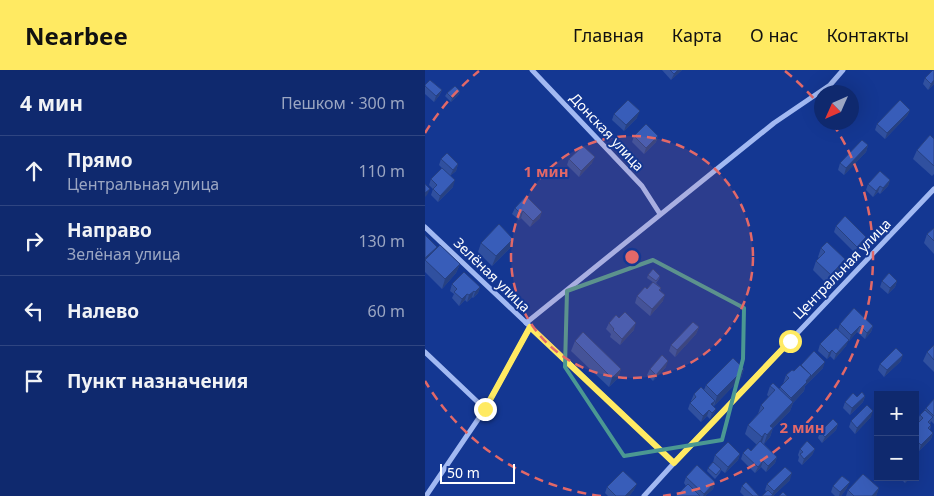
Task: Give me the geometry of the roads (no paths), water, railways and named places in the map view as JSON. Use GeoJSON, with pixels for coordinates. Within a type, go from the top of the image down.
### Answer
{"type":"FeatureCollection","features":[{"type":"Feature","properties":{"kind":"street","name":"Донская улица"},"geometry":{"type":"LineString","coordinates":[[532,70],[642,186],[660,214]]}},
{"type":"Feature","properties":{"kind":"street"},"geometry":{"type":"LineString","coordinates":[[426,496],[485,409],[528,325],[660,214],[774,123],[829,85],[843,70]]}},
{"type":"Feature","properties":{"kind":"street","name":"Центральная улица"},"geometry":{"type":"LineString","coordinates":[[645,496],[674,463],[934,189]]}},
{"type":"Feature","properties":{"kind":"street","name":"Зелёная улица"},"geometry":{"type":"LineString","coordinates":[[425,227],[674,463]]}},
{"type":"Feature","properties":{"kind":"street"},"geometry":{"type":"LineString","coordinates":[[425,352],[485,409]]}}]}
